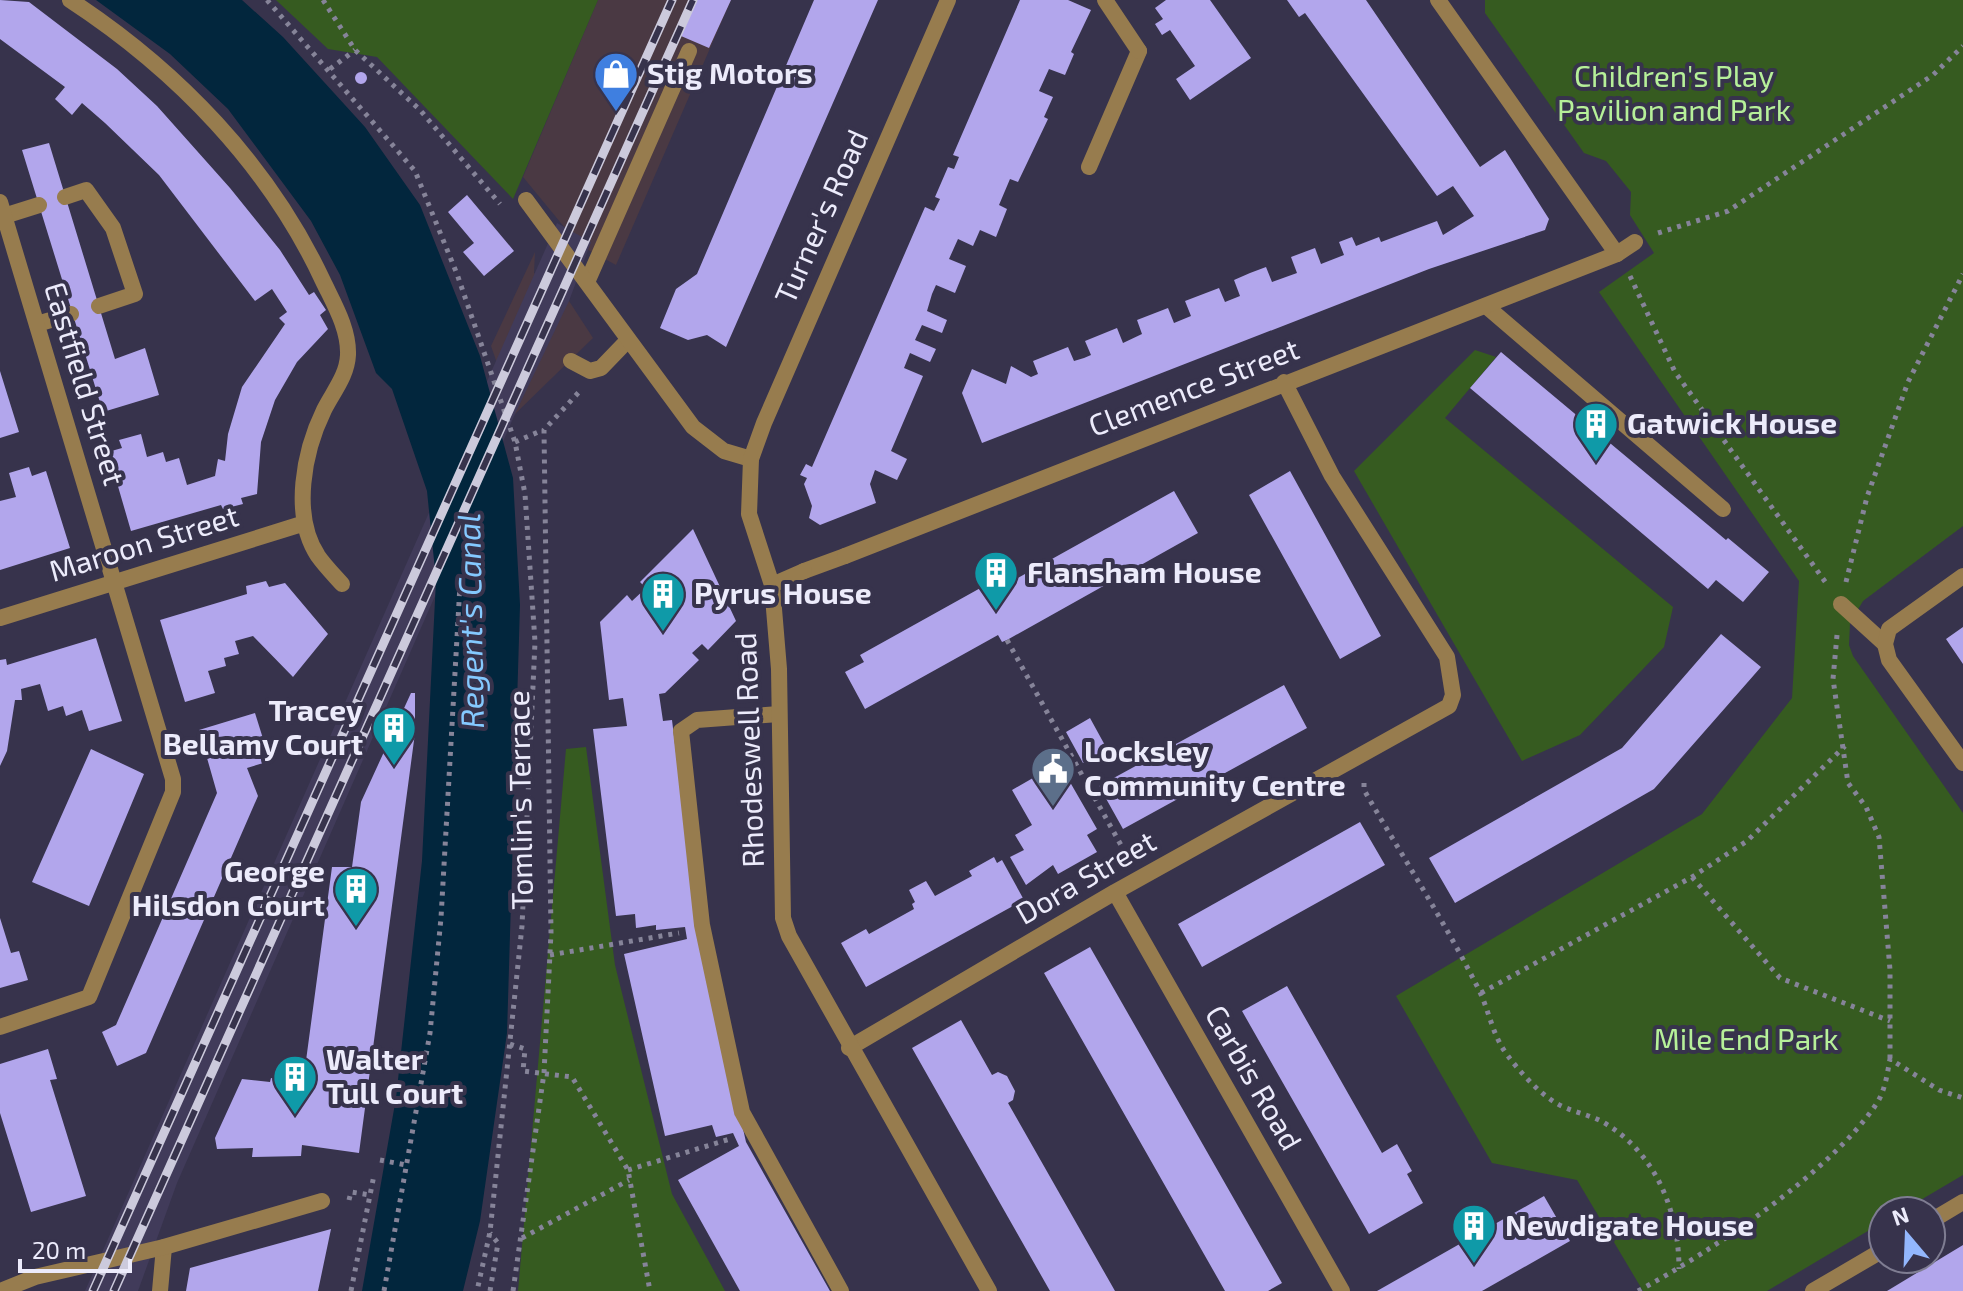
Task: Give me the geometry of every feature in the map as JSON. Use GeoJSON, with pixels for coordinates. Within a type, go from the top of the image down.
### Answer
{"type":"FeatureCollection","features":[{"type":"Feature","properties":{"kind":"street"},"geometry":{"type":"LineString","coordinates":[[70,0],[130,42],[190,97],[253,165],[289,214],[346,333],[348,356],[337,388],[309,446],[304,480],[305,523],[317,555],[342,584]]}},
{"type":"Feature","properties":{"kind":"street","name":"Turner's Road"},"geometry":{"type":"LineString","coordinates":[[751,459],[786,368],[948,0]]}},
{"type":"Feature","properties":{"kind":"street"},"geometry":{"type":"LineString","coordinates":[[1089,167],[1139,51],[1105,0]]}},
{"type":"Feature","properties":{"kind":"street"},"geometry":{"type":"LineString","coordinates":[[1438,0],[1617,254]]}},
{"type":"Feature","properties":{"kind":"street"},"geometry":{"type":"LineString","coordinates":[[588,280],[689,51]]}},
{"type":"Feature","properties":{"kind":"street"},"geometry":{"type":"LineString","coordinates":[[65,197],[86,190],[113,228],[135,294],[99,306]]}},
{"type":"Feature","properties":{"kind":"street"},"geometry":{"type":"LineString","coordinates":[[526,200],[588,280],[693,427],[724,451],[751,459]]}},
{"type":"Feature","properties":{"kind":"street"},"geometry":{"type":"LineString","coordinates":[[2,209],[39,205]]}},
{"type":"Feature","properties":{"kind":"street","name":"Eastfield Street"},"geometry":{"type":"LineString","coordinates":[[0,1027],[89,997],[173,792],[173,779],[2,209]]}},
{"type":"Feature","properties":{"kind":"street","name":"Clemence Street"},"geometry":{"type":"LineString","coordinates":[[772,585],[1617,254],[1635,242]]}},
{"type":"Feature","properties":{"kind":"street"},"geometry":{"type":"LineString","coordinates":[[1486,306],[1723,509]]}},
{"type":"Feature","properties":{"kind":"street"},"geometry":{"type":"LineString","coordinates":[[37,324],[71,314]]}},
{"type":"Feature","properties":{"kind":"street"},"geometry":{"type":"LineString","coordinates":[[571,361],[590,371],[601,368],[628,340]]}},
{"type":"Feature","properties":{"kind":"street","name":"Dora Street"},"geometry":{"type":"LineString","coordinates":[[849,1048],[1115,892],[1363,757],[1449,706],[1453,695],[1447,657],[1332,476],[1284,382]]}},
{"type":"Feature","properties":{"kind":"street","name":"Rhodeswell Road"},"geometry":{"type":"LineString","coordinates":[[751,459],[749,514],[772,585],[779,669],[783,918],[799,959],[989,1291]]}},
{"type":"Feature","properties":{"kind":"street","name":"Maroon Street"},"geometry":{"type":"LineString","coordinates":[[0,618],[305,523]]}},
{"type":"Feature","properties":{"kind":"street"},"geometry":{"type":"LineString","coordinates":[[1963,576],[1889,629],[1885,644],[1889,660],[1963,763]]}},
{"type":"Feature","properties":{"kind":"street"},"geometry":{"type":"LineString","coordinates":[[1841,604],[1885,644]]}},
{"type":"Feature","properties":{"kind":"street"},"geometry":{"type":"LineString","coordinates":[[779,714],[697,720],[681,731],[703,928],[742,1112],[841,1291]]}},
{"type":"Feature","properties":{"kind":"street","name":"Carbis Road"},"geometry":{"type":"LineString","coordinates":[[1115,892],[1342,1291]]}},
{"type":"Feature","properties":{"kind":"street"},"geometry":{"type":"LineString","coordinates":[[2,1287],[80,1265],[164,1247],[322,1201]]}},
{"type":"Feature","properties":{"kind":"street"},"geometry":{"type":"LineString","coordinates":[[160,1291],[164,1247]]}},
{"type":"Feature","properties":{"kind":"street"},"geometry":{"type":"LineString","coordinates":[[1813,1291],[1867,1259]]}},
{"type":"Feature","properties":{"kind":"path"},"geometry":{"type":"LineString","coordinates":[[267,0],[330,69],[415,171],[457,274],[515,442],[525,494],[535,642],[522,926],[490,1232],[477,1291]]}},
{"type":"Feature","properties":{"kind":"path"},"geometry":{"type":"LineString","coordinates":[[323,0],[355,50],[420,110],[508,213]]}},
{"type":"Feature","properties":{"kind":"path"},"geometry":{"type":"LineString","coordinates":[[1635,242],[1728,211],[1933,75],[1963,46]]}},
{"type":"Feature","properties":{"kind":"path"},"geometry":{"type":"LineString","coordinates":[[330,69],[355,50]]}},
{"type":"Feature","properties":{"kind":"path"},"geometry":{"type":"LineString","coordinates":[[1617,254],[1638,288],[1675,372],[1841,604]]}},
{"type":"Feature","properties":{"kind":"path"},"geometry":{"type":"LineString","coordinates":[[1638,1291],[1679,1269],[1797,1183],[1852,1134],[1877,1104],[1890,1059],[1879,837],[1866,807],[1848,783],[1833,679],[1841,604],[1867,497],[1908,382],[1963,274]]}},
{"type":"Feature","properties":{"kind":"path"},"geometry":{"type":"LineString","coordinates":[[515,442],[544,430],[601,368]]}},
{"type":"Feature","properties":{"kind":"path","name":"Tomlin's Terrace"},"geometry":{"type":"LineString","coordinates":[[513,1291],[544,1073],[550,955],[544,430]]}},
{"type":"Feature","properties":{"kind":"path"},"geometry":{"type":"LineString","coordinates":[[384,1291],[430,1033],[441,918],[460,585]]}},
{"type":"Feature","properties":{"kind":"path"},"geometry":{"type":"LineString","coordinates":[[1007,640],[1141,880]]}},
{"type":"Feature","properties":{"kind":"path"},"geometry":{"type":"LineString","coordinates":[[1481,993],[1692,877],[1747,841],[1845,746]]}},
{"type":"Feature","properties":{"kind":"path"},"geometry":{"type":"LineString","coordinates":[[1363,757],[1364,790],[1481,993],[1494,1035],[1532,1082],[1557,1104],[1602,1122],[1628,1140],[1646,1161],[1671,1205],[1679,1234],[1679,1269]]}},
{"type":"Feature","properties":{"kind":"path"},"geometry":{"type":"LineString","coordinates":[[1692,877],[1780,978],[1890,1021]]}},
{"type":"Feature","properties":{"kind":"path"},"geometry":{"type":"LineString","coordinates":[[550,955],[703,928]]}},
{"type":"Feature","properties":{"kind":"path"},"geometry":{"type":"LineString","coordinates":[[510,1044],[525,1049],[523,1071],[572,1077],[628,1170],[650,1291]]}},
{"type":"Feature","properties":{"kind":"path"},"geometry":{"type":"LineString","coordinates":[[1890,1059],[1939,1090],[1963,1098]]}},
{"type":"Feature","properties":{"kind":"path"},"geometry":{"type":"LineString","coordinates":[[628,1170],[751,1133]]}},
{"type":"Feature","properties":{"kind":"path"},"geometry":{"type":"LineString","coordinates":[[380,1160],[406,1165]]}},
{"type":"Feature","properties":{"kind":"path"},"geometry":{"type":"LineString","coordinates":[[351,1291],[374,1175]]}},
{"type":"Feature","properties":{"kind":"path"},"geometry":{"type":"LineString","coordinates":[[521,1238],[630,1180]]}},
{"type":"Feature","properties":{"kind":"path"},"geometry":{"type":"LineString","coordinates":[[351,1192],[370,1195]]}},
{"type":"Feature","properties":{"kind":"path"},"geometry":{"type":"LineString","coordinates":[[490,1232],[498,1243],[490,1291]]}},
{"type":"Feature","properties":{"kind":"shaded area","name":"Stig Motors"},"geometry":{"type":"Polygon","coordinates":[[[598,0],[731,0],[616,265],[579,245],[523,177],[598,0]]]}},
{"type":"Feature","properties":{"kind":"shaded area"},"geometry":{"type":"Polygon","coordinates":[[[557,223],[591,242],[569,301],[515,414],[177,1183],[138,1291],[85,1291],[557,223]]]}},
{"type":"Feature","properties":{"kind":"shaded area"},"geometry":{"type":"Polygon","coordinates":[[[535,252],[534,273],[569,301],[593,338],[515,414],[491,346],[535,252]]]}},
{"type":"Feature","properties":{"kind":"green space"},"geometry":{"type":"Polygon","coordinates":[[[276,0],[598,0],[513,199],[377,57],[328,49],[276,0]]]}},
{"type":"Feature","properties":{"kind":"green space","name":"Mile End Park"},"geometry":{"type":"Polygon","coordinates":[[[1485,0],[1963,0],[1963,526],[1863,601],[1850,623],[1849,645],[1853,656],[1963,813],[1963,1175],[1929,1195],[1867,1195],[1867,1232],[1767,1291],[1643,1291],[1577,1180],[1492,1163],[1396,996],[1702,814],[1792,698],[1799,581],[1599,292],[1654,253],[1630,215],[1631,192],[1606,161],[1584,153],[1485,13],[1485,0]]]}},
{"type":"Feature","properties":{"kind":"green space"},"geometry":{"type":"Polygon","coordinates":[[[1475,350],[1496,357],[1445,418],[1673,607],[1664,647],[1580,735],[1522,761],[1354,471],[1475,350]]]}},
{"type":"Feature","properties":{"kind":"green space"},"geometry":{"type":"Polygon","coordinates":[[[586,747],[615,965],[672,1194],[725,1291],[518,1291],[566,749],[586,747]]]}},
{"type":"Feature","properties":{"kind":"water","name":"Regent's Canal"},"geometry":{"type":"Polygon","coordinates":[[[96,0],[242,0],[283,37],[365,127],[420,205],[480,356],[513,478],[520,605],[507,1033],[480,1221],[463,1291],[362,1291],[396,1098],[422,861],[436,580],[427,491],[392,389],[376,373],[340,275],[311,221],[228,109],[170,54],[96,0]]]}},
{"type":"Feature","properties":{"kind":"building"},"geometry":{"type":"Polygon","coordinates":[[[0,0],[29,2],[117,69],[157,106],[230,188],[280,250],[309,295],[314,292],[326,310],[320,315],[328,329],[297,362],[275,400],[261,442],[257,494],[241,498],[243,504],[223,509],[221,505],[131,531],[108,452],[122,448],[119,440],[141,434],[147,457],[163,452],[166,462],[179,458],[187,485],[215,476],[218,459],[225,461],[228,434],[242,387],[285,324],[279,318],[287,312],[272,289],[255,301],[159,175],[105,123],[82,103],[72,115],[55,99],[65,87],[0,39],[0,0]]]}},
{"type":"Feature","properties":{"kind":"building"},"geometry":{"type":"Polygon","coordinates":[[[697,0],[731,0],[709,48],[681,36],[697,0]]]}},
{"type":"Feature","properties":{"kind":"building"},"geometry":{"type":"Polygon","coordinates":[[[814,0],[878,0],[726,347],[707,335],[688,340],[660,328],[676,289],[697,274],[814,0]]]}},
{"type":"Feature","properties":{"kind":"building"},"geometry":{"type":"Polygon","coordinates":[[[1020,0],[1068,0],[1091,10],[1071,52],[1074,54],[1065,75],[1049,69],[1039,91],[1053,97],[1044,117],[1048,119],[1018,182],[1010,179],[999,205],[1007,209],[996,237],[980,230],[973,246],[958,239],[949,259],[966,266],[955,293],[936,285],[932,294],[927,311],[947,320],[942,333],[922,325],[915,340],[936,349],[930,362],[910,353],[904,368],[923,376],[891,451],[907,459],[897,480],[875,470],[870,484],[876,503],[820,525],[809,518],[812,506],[804,484],[807,478],[800,475],[806,464],[812,467],[925,207],[934,211],[940,199],[935,197],[948,167],[954,169],[959,157],[953,155],[1020,0]]]}},
{"type":"Feature","properties":{"kind":"building"},"geometry":{"type":"Polygon","coordinates":[[[1166,0],[1210,0],[1251,58],[1190,100],[1176,79],[1195,66],[1170,30],[1162,35],[1155,24],[1163,19],[1155,8],[1166,0]]]}},
{"type":"Feature","properties":{"kind":"building"},"geometry":{"type":"Polygon","coordinates":[[[1287,0],[1366,0],[1480,167],[1505,150],[1549,219],[1545,230],[1429,269],[982,443],[962,393],[972,369],[1006,384],[1011,366],[1031,377],[1038,374],[1033,361],[1068,347],[1074,361],[1084,358],[1091,355],[1085,341],[1117,328],[1123,343],[1142,334],[1137,320],[1168,308],[1174,323],[1191,316],[1185,301],[1219,288],[1225,302],[1240,296],[1234,280],[1250,273],[1266,267],[1272,282],[1297,273],[1291,257],[1315,248],[1321,264],[1344,255],[1339,242],[1352,237],[1356,246],[1379,237],[1381,242],[1437,221],[1443,235],[1474,216],[1453,186],[1437,196],[1305,13],[1299,17],[1287,0]]]}},
{"type":"Feature","properties":{"kind":"building"},"geometry":{"type":"Polygon","coordinates":[[[361,72],[367,78],[361,84],[355,78],[361,72]]]}},
{"type":"Feature","properties":{"kind":"building"},"geometry":{"type":"Polygon","coordinates":[[[49,143],[115,359],[145,348],[159,395],[103,412],[22,150],[49,143]]]}},
{"type":"Feature","properties":{"kind":"building"},"geometry":{"type":"Polygon","coordinates":[[[467,195],[514,251],[484,276],[463,252],[474,243],[448,212],[467,195]]]}},
{"type":"Feature","properties":{"kind":"building","name":"Gatwick House"},"geometry":{"type":"Polygon","coordinates":[[[1501,352],[1726,540],[1728,538],[1769,572],[1743,602],[1716,580],[1708,589],[1470,388],[1501,352]]]}},
{"type":"Feature","properties":{"kind":"building"},"geometry":{"type":"Polygon","coordinates":[[[0,371],[19,432],[0,438],[0,371]]]}},
{"type":"Feature","properties":{"kind":"building"},"geometry":{"type":"Polygon","coordinates":[[[29,467],[32,476],[46,471],[70,548],[0,570],[0,501],[16,497],[9,473],[29,467]]]}},
{"type":"Feature","properties":{"kind":"building"},"geometry":{"type":"Polygon","coordinates":[[[1290,471],[1381,636],[1340,659],[1249,495],[1290,471]]]}},
{"type":"Feature","properties":{"kind":"building","name":"Flansham House"},"geometry":{"type":"Polygon","coordinates":[[[1174,491],[1198,533],[1007,640],[1002,642],[998,635],[865,709],[845,672],[864,662],[860,655],[993,581],[998,589],[1174,491]]]}},
{"type":"Feature","properties":{"kind":"building"},"geometry":{"type":"Polygon","coordinates":[[[693,529],[736,621],[708,650],[702,644],[692,653],[699,660],[665,693],[659,694],[663,721],[672,720],[697,925],[746,1142],[830,1291],[740,1291],[678,1180],[739,1146],[733,1133],[716,1137],[712,1125],[665,1136],[624,954],[687,939],[685,927],[656,930],[656,925],[636,928],[635,914],[616,916],[593,729],[627,726],[623,698],[609,700],[600,622],[627,595],[632,601],[646,588],[640,582],[693,529]]]}},
{"type":"Feature","properties":{"kind":"building"},"geometry":{"type":"Polygon","coordinates":[[[266,581],[269,587],[285,583],[328,634],[293,677],[253,636],[235,641],[239,654],[224,658],[226,666],[208,671],[215,693],[185,702],[160,620],[247,594],[246,586],[266,581]]]}},
{"type":"Feature","properties":{"kind":"building"},"geometry":{"type":"Polygon","coordinates":[[[1963,627],[1963,664],[1946,639],[1963,627]]]}},
{"type":"Feature","properties":{"kind":"building"},"geometry":{"type":"Polygon","coordinates":[[[1721,634],[1761,667],[1654,789],[1455,903],[1429,858],[1622,748],[1721,634]]]}},
{"type":"Feature","properties":{"kind":"building"},"geometry":{"type":"Polygon","coordinates":[[[96,638],[122,721],[89,731],[82,710],[66,716],[63,706],[48,711],[40,684],[21,689],[22,700],[15,700],[7,751],[0,766],[0,660],[6,659],[7,665],[96,638]]]}},
{"type":"Feature","properties":{"kind":"building"},"geometry":{"type":"Polygon","coordinates":[[[1284,685],[1307,728],[1123,829],[1099,786],[1284,685]]]}},
{"type":"Feature","properties":{"kind":"building"},"geometry":{"type":"Polygon","coordinates":[[[411,693],[415,693],[415,733],[359,1153],[302,1145],[301,1156],[252,1157],[253,1148],[217,1149],[215,1138],[242,1079],[270,1082],[271,1078],[303,1083],[332,867],[352,867],[361,802],[411,693]]]}},
{"type":"Feature","properties":{"kind":"building"},"geometry":{"type":"Polygon","coordinates":[[[255,713],[270,761],[247,768],[258,796],[146,1053],[117,1066],[102,1032],[116,1025],[217,793],[199,730],[255,713]]]}},
{"type":"Feature","properties":{"kind":"building"},"geometry":{"type":"Polygon","coordinates":[[[1090,718],[1107,749],[1083,763],[1066,732],[1090,718]]]}},
{"type":"Feature","properties":{"kind":"building"},"geometry":{"type":"Polygon","coordinates":[[[91,749],[144,774],[89,906],[32,882],[91,749]]]}},
{"type":"Feature","properties":{"kind":"building","name":"Locksley Community Centre"},"geometry":{"type":"Polygon","coordinates":[[[1059,763],[1097,829],[1087,835],[1097,852],[1058,874],[1053,865],[1026,885],[1010,857],[1024,850],[1015,835],[1032,825],[1012,790],[1059,763]]]}},
{"type":"Feature","properties":{"kind":"building"},"geometry":{"type":"Polygon","coordinates":[[[1360,822],[1385,865],[1202,967],[1178,924],[1360,822]]]}},
{"type":"Feature","properties":{"kind":"building"},"geometry":{"type":"Polygon","coordinates":[[[994,857],[997,863],[1002,860],[1024,900],[866,987],[841,943],[866,929],[869,934],[914,909],[912,904],[915,902],[909,890],[926,881],[935,896],[972,876],[969,871],[994,857]]]}},
{"type":"Feature","properties":{"kind":"building"},"geometry":{"type":"Polygon","coordinates":[[[0,918],[11,953],[19,951],[28,980],[0,988],[0,918]]]}},
{"type":"Feature","properties":{"kind":"building"},"geometry":{"type":"Polygon","coordinates":[[[1090,947],[1282,1283],[1268,1291],[1225,1291],[1044,973],[1090,947]]]}},
{"type":"Feature","properties":{"kind":"building"},"geometry":{"type":"Polygon","coordinates":[[[1287,986],[1382,1153],[1397,1144],[1412,1171],[1407,1174],[1423,1203],[1369,1234],[1242,1011],[1287,986]]]}},
{"type":"Feature","properties":{"kind":"building"},"geometry":{"type":"Polygon","coordinates":[[[961,1020],[992,1075],[998,1072],[1007,1076],[1015,1091],[1013,1100],[1008,1103],[1115,1291],[1050,1291],[959,1131],[912,1048],[961,1020]]]}},
{"type":"Feature","properties":{"kind":"building"},"geometry":{"type":"Polygon","coordinates":[[[48,1049],[57,1079],[50,1080],[86,1196],[31,1212],[0,1113],[0,1064],[48,1049]]]}},
{"type":"Feature","properties":{"kind":"building","name":"Newdigate House"},"geometry":{"type":"Polygon","coordinates":[[[1544,1196],[1570,1241],[1482,1291],[1377,1291],[1544,1196]]]}},
{"type":"Feature","properties":{"kind":"building"},"geometry":{"type":"Polygon","coordinates":[[[331,1229],[318,1291],[186,1291],[190,1268],[331,1229]]]}},
{"type":"Feature","properties":{"kind":"building"},"geometry":{"type":"Polygon","coordinates":[[[1963,1245],[1963,1291],[1887,1291],[1913,1275],[1947,1275],[1947,1255],[1963,1245]]]}},
{"type":"Feature","properties":{"kind":"railway"},"geometry":{"type":"LineString","coordinates":[[93,1291],[672,0]]}},
{"type":"Feature","properties":{"kind":"railway"},"geometry":{"type":"LineString","coordinates":[[114,1291],[693,0]]}},
{"type":"Feature","properties":{"kind":"place","name":"Stig Motors"},"geometry":{"type":"Point","coordinates":[616,113]}},
{"type":"Feature","properties":{"kind":"place","name":"Gatwick House"},"geometry":{"type":"Point","coordinates":[1596,463]}},
{"type":"Feature","properties":{"kind":"place","name":"Flansham House"},"geometry":{"type":"Point","coordinates":[996,612]}},
{"type":"Feature","properties":{"kind":"place","name":"Pyrus House"},"geometry":{"type":"Point","coordinates":[663,633]}},
{"type":"Feature","properties":{"kind":"place","name":"Tracey Bellamy Court"},"geometry":{"type":"Point","coordinates":[394,767]}},
{"type":"Feature","properties":{"kind":"place","name":"Locksley Community Centre"},"geometry":{"type":"Point","coordinates":[1053,808]}},
{"type":"Feature","properties":{"kind":"place","name":"George Hilsdon Court"},"geometry":{"type":"Point","coordinates":[356,928]}},
{"type":"Feature","properties":{"kind":"place","name":"Walter Tull Court"},"geometry":{"type":"Point","coordinates":[295,1116]}},
{"type":"Feature","properties":{"kind":"place","name":"Newdigate House"},"geometry":{"type":"Point","coordinates":[1474,1265]}},
{"type":"Feature","properties":{"kind":"park label","name":"Children's Play Pavilion and Park"},"geometry":{"type":"Point","coordinates":[1674,94]}}]}
